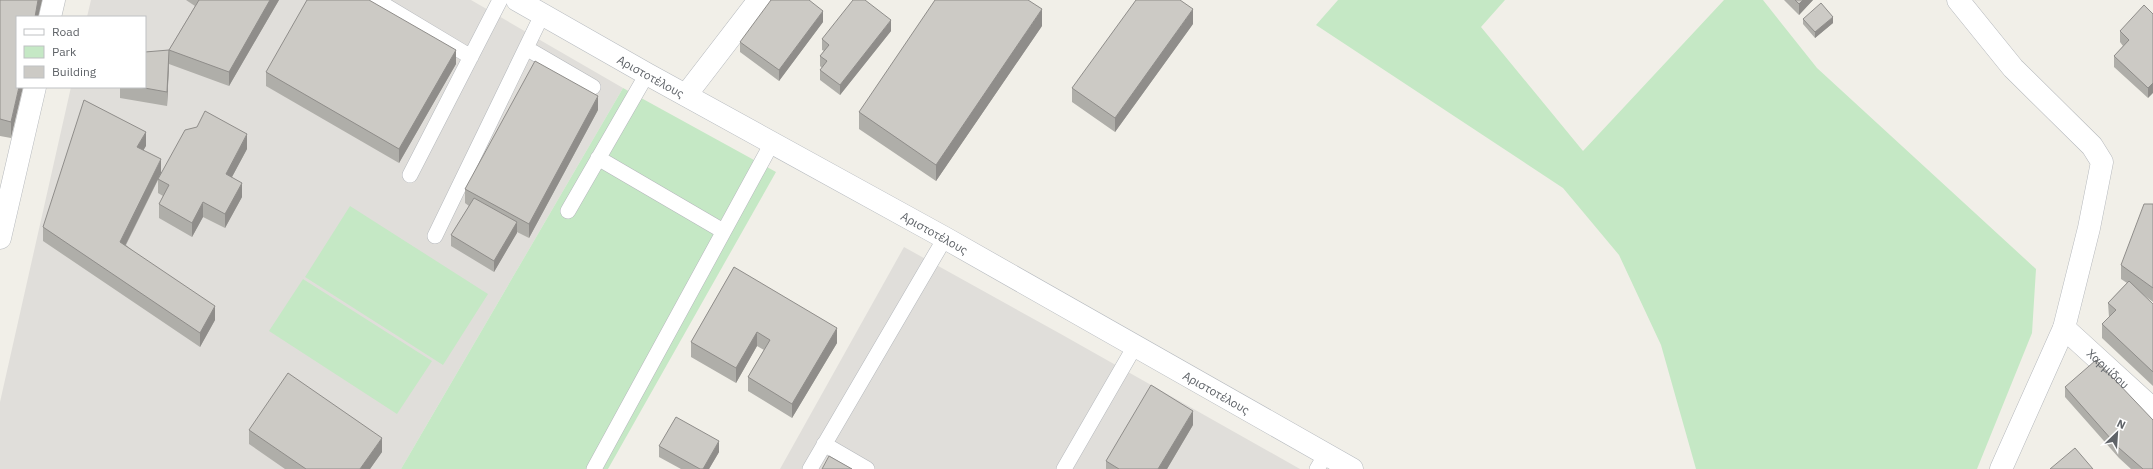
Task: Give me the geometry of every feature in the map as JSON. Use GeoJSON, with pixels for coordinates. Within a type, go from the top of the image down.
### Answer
{"type":"FeatureCollection","features":[{"type":"Feature","properties":{"kind":"main road"},"geometry":{"type":"LineString","coordinates":[[50,16],[54,0]]}},
{"type":"Feature","properties":{"kind":"main road","name":"Αριστοτέλους"},"geometry":{"type":"LineString","coordinates":[[516,0],[945,238],[1135,346],[1321,461],[1352,469]]}},
{"type":"Feature","properties":{"kind":"main road"},"geometry":{"type":"LineString","coordinates":[[686,95],[759,0]]}},
{"type":"Feature","properties":{"kind":"main road"},"geometry":{"type":"LineString","coordinates":[[1958,0],[2013,68],[2092,146],[2102,162],[2094,207],[2064,328],[2001,469]]}},
{"type":"Feature","properties":{"kind":"main road"},"geometry":{"type":"LineString","coordinates":[[0,238],[10,155],[35,88]]}},
{"type":"Feature","properties":{"kind":"main road","name":"Χαρμίδου"},"geometry":{"type":"LineString","coordinates":[[2064,328],[2153,410]]}},
{"type":"Feature","properties":{"kind":"lane"},"geometry":{"type":"LineString","coordinates":[[376,0],[471,57]]}},
{"type":"Feature","properties":{"kind":"lane"},"geometry":{"type":"LineString","coordinates":[[410,175],[500,0]]}},
{"type":"Feature","properties":{"kind":"lane"},"geometry":{"type":"LineString","coordinates":[[435,236],[542,15]]}},
{"type":"Feature","properties":{"kind":"lane"},"geometry":{"type":"LineString","coordinates":[[526,48],[593,87]]}},
{"type":"Feature","properties":{"kind":"lane"},"geometry":{"type":"LineString","coordinates":[[568,211],[647,74]]}},
{"type":"Feature","properties":{"kind":"lane"},"geometry":{"type":"LineString","coordinates":[[594,469],[772,143]]}},
{"type":"Feature","properties":{"kind":"lane"},"geometry":{"type":"LineString","coordinates":[[598,158],[723,231]]}},
{"type":"Feature","properties":{"kind":"lane"},"geometry":{"type":"LineString","coordinates":[[810,469],[945,238]]}},
{"type":"Feature","properties":{"kind":"lane"},"geometry":{"type":"LineString","coordinates":[[1064,469],[1135,346]]}},
{"type":"Feature","properties":{"kind":"lane"},"geometry":{"type":"LineString","coordinates":[[824,444],[867,469]]}},
{"type":"Feature","properties":{"kind":"shaded area"},"geometry":{"type":"Polygon","coordinates":[[[91,0],[471,0],[623,88],[401,469],[0,469],[0,402],[71,88],[146,88],[146,16],[87,16],[91,0]]]}},
{"type":"Feature","properties":{"kind":"shaded area"},"geometry":{"type":"Polygon","coordinates":[[[904,247],[1059,333],[1300,469],[780,469],[904,247]]]}},
{"type":"Feature","properties":{"kind":"green space"},"geometry":{"type":"Polygon","coordinates":[[[1338,0],[1505,0],[1481,27],[1583,151],[1724,0],[1763,0],[1817,68],[2036,269],[2032,333],[1977,469],[1696,469],[1661,345],[1619,255],[1563,188],[1316,25],[1338,0]]]}},
{"type":"Feature","properties":{"kind":"green space"},"geometry":{"type":"Polygon","coordinates":[[[623,88],[776,172],[608,469],[401,469],[623,88]]]}},
{"type":"Feature","properties":{"kind":"green space"},"geometry":{"type":"Polygon","coordinates":[[[350,206],[488,294],[443,365],[305,277],[350,206]]]}},
{"type":"Feature","properties":{"kind":"green space"},"geometry":{"type":"Polygon","coordinates":[[[303,279],[432,361],[397,414],[269,331],[303,279]]]}},
{"type":"Feature","properties":{"kind":"building"},"geometry":{"type":"Polygon","coordinates":[[[0,0],[38,0],[35,16],[16,16],[16,88],[19,88],[11,122],[0,119],[0,0]]]}},
{"type":"Feature","properties":{"kind":"building"},"geometry":{"type":"Polygon","coordinates":[[[199,0],[270,0],[229,72],[169,50],[199,0]]]}},
{"type":"Feature","properties":{"kind":"building"},"geometry":{"type":"Polygon","coordinates":[[[307,0],[369,0],[456,50],[399,149],[266,72],[307,0]]]}},
{"type":"Feature","properties":{"kind":"building"},"geometry":{"type":"Polygon","coordinates":[[[771,0],[809,0],[823,11],[779,70],[740,42],[771,0]]]}},
{"type":"Feature","properties":{"kind":"building"},"geometry":{"type":"Polygon","coordinates":[[[853,0],[865,0],[891,20],[840,85],[820,70],[827,61],[820,56],[829,45],[822,39],[853,0]]]}},
{"type":"Feature","properties":{"kind":"building"},"geometry":{"type":"Polygon","coordinates":[[[935,0],[1028,0],[1042,9],[936,165],[859,112],[935,0]]]}},
{"type":"Feature","properties":{"kind":"building"},"geometry":{"type":"Polygon","coordinates":[[[1136,0],[1180,0],[1193,9],[1115,118],[1072,88],[1136,0]]]}},
{"type":"Feature","properties":{"kind":"building"},"geometry":{"type":"Polygon","coordinates":[[[1795,0],[1803,0],[1799,4],[1795,0]]]}},
{"type":"Feature","properties":{"kind":"building"},"geometry":{"type":"Polygon","coordinates":[[[1821,3],[1833,17],[1815,32],[1803,19],[1821,3]]]}},
{"type":"Feature","properties":{"kind":"building"},"geometry":{"type":"Polygon","coordinates":[[[2144,5],[2153,14],[2153,83],[2148,88],[2114,56],[2129,40],[2120,31],[2144,5]]]}},
{"type":"Feature","properties":{"kind":"building"},"geometry":{"type":"Polygon","coordinates":[[[169,50],[167,92],[145,88],[146,88],[146,52],[169,50]]]}},
{"type":"Feature","properties":{"kind":"building"},"geometry":{"type":"Polygon","coordinates":[[[535,61],[598,96],[529,224],[465,189],[535,61]]]}},
{"type":"Feature","properties":{"kind":"building"},"geometry":{"type":"Polygon","coordinates":[[[84,100],[146,132],[137,147],[161,159],[120,242],[215,306],[200,333],[43,227],[84,100]]]}},
{"type":"Feature","properties":{"kind":"building"},"geometry":{"type":"Polygon","coordinates":[[[205,111],[247,134],[226,174],[242,183],[225,214],[203,202],[192,223],[159,204],[169,185],[158,179],[185,130],[197,127],[205,111]]]}},
{"type":"Feature","properties":{"kind":"building"},"geometry":{"type":"Polygon","coordinates":[[[474,198],[517,222],[494,261],[451,235],[474,198]]]}},
{"type":"Feature","properties":{"kind":"building"},"geometry":{"type":"Polygon","coordinates":[[[2144,204],[2153,204],[2153,288],[2121,265],[2144,204]]]}},
{"type":"Feature","properties":{"kind":"building"},"geometry":{"type":"Polygon","coordinates":[[[734,267],[837,328],[792,404],[748,377],[770,340],[757,332],[736,368],[691,342],[734,267]]]}},
{"type":"Feature","properties":{"kind":"building"},"geometry":{"type":"Polygon","coordinates":[[[2129,281],[2153,304],[2153,372],[2102,324],[2116,310],[2108,303],[2129,281]]]}},
{"type":"Feature","properties":{"kind":"building"},"geometry":{"type":"Polygon","coordinates":[[[2096,360],[2153,420],[2153,469],[2143,469],[2119,448],[2065,387],[2096,360]]]}},
{"type":"Feature","properties":{"kind":"building"},"geometry":{"type":"Polygon","coordinates":[[[288,373],[382,438],[360,469],[306,469],[249,430],[288,373]]]}},
{"type":"Feature","properties":{"kind":"building"},"geometry":{"type":"Polygon","coordinates":[[[1151,385],[1193,411],[1158,469],[1119,469],[1106,461],[1151,385]]]}},
{"type":"Feature","properties":{"kind":"building"},"geometry":{"type":"Polygon","coordinates":[[[676,417],[719,441],[703,469],[700,469],[659,446],[676,417]]]}},
{"type":"Feature","properties":{"kind":"building"},"geometry":{"type":"Polygon","coordinates":[[[2075,448],[2093,469],[2050,469],[2075,448]]]}},
{"type":"Feature","properties":{"kind":"building"},"geometry":{"type":"Polygon","coordinates":[[[829,456],[852,469],[822,469],[829,456]]]}}]}
